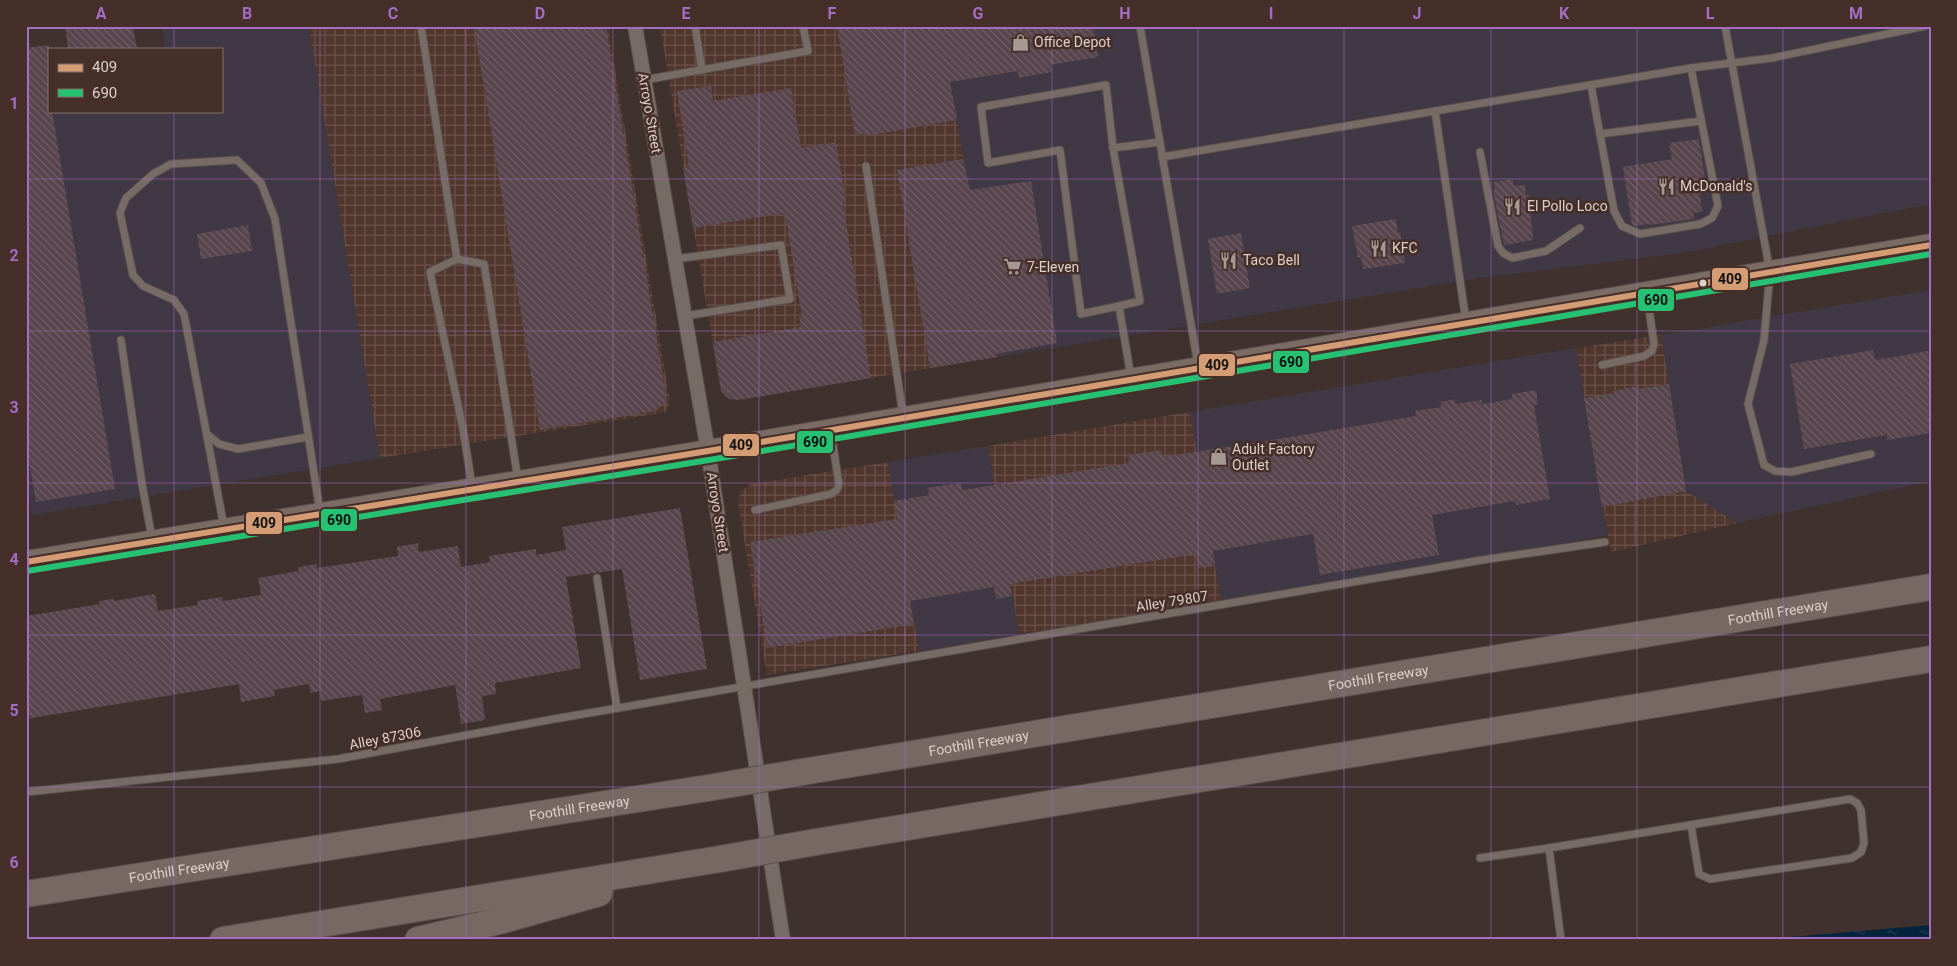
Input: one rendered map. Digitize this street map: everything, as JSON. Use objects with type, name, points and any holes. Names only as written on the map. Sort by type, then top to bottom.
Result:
[{"type":"highway","name":"Foothill Freeway","points":[[29,892],[708,788],[1931,587]]},
{"type":"highway","points":[[223,940],[1931,659]]},
{"type":"highway","points":[[418,940],[503,920],[720,859]]},
{"type":"main road","points":[[26,562],[708,451],[1931,245]]},
{"type":"street","name":"Arroyo Street","points":[[635,26],[708,451],[783,940]]},
{"type":"lane","points":[[421,26],[457,259]]},
{"type":"lane","points":[[695,26],[702,70]]},
{"type":"lane","points":[[644,80],[808,51],[803,26]]},
{"type":"lane","points":[[1140,26],[1198,368]]},
{"type":"lane","points":[[1725,26],[1770,272],[1764,340],[1748,404],[1764,465],[1775,471],[1790,472],[1871,454]]},
{"type":"lane","points":[[1162,157],[1691,68],[1772,58],[1925,26]]},
{"type":"lane","points":[[1592,85],[1614,211],[1622,226],[1640,234],[1700,224],[1712,218],[1718,206],[1691,68]]},
{"type":"lane","points":[[1106,85],[1113,148],[1140,301],[1081,314],[1060,150],[988,163],[981,107],[1106,85]]},
{"type":"lane","points":[[1435,111],[1467,323]]},
{"type":"lane","points":[[1600,134],[1701,121]]},
{"type":"lane","points":[[1113,148],[1160,142]]},
{"type":"lane","points":[[1480,152],[1498,246],[1503,253],[1512,258],[1546,251],[1580,228]]},
{"type":"lane","points":[[224,529],[184,314],[174,300],[144,286],[133,275],[120,213],[126,198],[153,174],[171,164],[237,160],[261,183],[275,219],[320,514]]},
{"type":"lane","points":[[866,166],[904,418]]},
{"type":"lane","points":[[675,260],[781,245],[790,298],[685,316]]},
{"type":"lane","points":[[473,488],[463,429],[430,272],[457,259],[484,264],[518,482]]},
{"type":"lane","points":[[1602,365],[1644,356],[1652,351],[1654,344],[1646,292]]},
{"type":"lane","points":[[1119,306],[1132,380]]},
{"type":"lane","points":[[121,340],[152,541]]},
{"type":"lane","points":[[755,510],[831,494],[836,490],[839,484],[831,430]]},
{"type":"lane","points":[[206,434],[219,444],[238,449],[308,437]]},
{"type":"lane","name":"Alley 79807","points":[[745,687],[1472,562],[1605,542]]},
{"type":"lane","points":[[597,578],[617,708]]},
{"type":"lane","name":"Alley 87306","points":[[26,792],[338,759],[617,708],[745,687]]},
{"type":"lane","points":[[1480,858],[1850,799],[1857,803],[1861,810],[1864,843],[1861,852],[1852,858],[1710,879],[1699,874],[1691,825]]},
{"type":"lane","points":[[1549,848],[1561,940]]},
{"type":"shaded area","points":[[162,26],[309,26],[380,458],[32,515],[26,477],[26,102],[48,112],[222,112],[222,48],[165,48]]},
{"type":"shaded area","points":[[309,26],[608,26],[670,403],[666,412],[380,458]]},
{"type":"shaded area","points":[[660,26],[941,26],[997,357],[738,400],[726,397],[720,387]]},
{"type":"shaded area","points":[[941,26],[1931,26],[1931,204],[1682,253],[1479,278],[997,357]]},
{"type":"shaded area","points":[[1931,290],[1931,481],[1737,523],[1686,491],[1661,335]]},
{"type":"shaded area","points":[[1661,335],[1686,491],[1737,523],[1611,552],[1576,348]]},
{"type":"shaded area","points":[[1576,348],[1608,535],[1221,601],[1190,412]]},
{"type":"shaded area","points":[[1190,412],[1221,601],[1019,634],[988,446]]},
{"type":"shaded area","points":[[988,446],[1019,634],[919,651],[888,462]]},
{"type":"shaded area","points":[[888,462],[919,651],[767,675],[738,503],[741,491],[751,484]]},
{"type":"water","points":[[1931,925],[1931,940],[1756,940]]},
{"type":"building","points":[[65,26],[133,26],[137,48],[68,48]]},
{"type":"building","points":[[474,26],[606,26],[667,402],[655,411],[540,430]]},
{"type":"building","points":[[837,26],[1093,26],[1098,57],[1050,65],[1052,72],[1019,78],[1018,71],[950,82],[957,120],[865,136],[865,133],[855,135]]},
{"type":"building","points":[[49,45],[48,112],[52,112],[115,489],[36,502],[26,444],[26,48]]},
{"type":"building","points":[[711,86],[713,101],[791,88],[801,148],[836,142],[846,203],[843,204],[871,378],[738,400],[729,399],[721,391],[713,342],[801,327],[799,317],[802,317],[785,213],[693,228],[683,168],[689,167],[677,91]]},
{"type":"building","name":"McDonald's","points":[[1699,139],[1707,192],[1700,194],[1702,212],[1693,213],[1694,219],[1650,225],[1632,225],[1623,167],[1672,159],[1669,143]]},
{"type":"building","points":[[963,159],[970,190],[1031,181],[1057,343],[996,354],[997,357],[930,368],[897,170]]},
{"type":"building","name":"El Pollo Loco","points":[[1513,179],[1514,186],[1525,185],[1526,195],[1529,194],[1533,240],[1504,245],[1493,190],[1495,190],[1494,182]]},
{"type":"building","name":"KFC","points":[[1396,219],[1405,263],[1363,269],[1361,257],[1358,258],[1352,226]]},
{"type":"building","points":[[248,225],[252,251],[201,259],[197,234]]},
{"type":"building","name":"Taco Bell","points":[[1241,233],[1250,288],[1217,294],[1208,239]]},
{"type":"building","points":[[1873,350],[1875,360],[1928,351],[1931,368],[1931,433],[1887,440],[1887,435],[1804,449],[1790,364]]},
{"type":"building","points":[[1669,384],[1686,491],[1602,507],[1584,398],[1614,393],[1613,391],[1639,386],[1639,389]]},
{"type":"building","points":[[1536,390],[1538,404],[1534,405],[1550,499],[1516,505],[1515,501],[1432,515],[1439,555],[1320,575],[1313,534],[1213,551],[1215,566],[1198,568],[1196,554],[1010,584],[1012,596],[996,599],[994,587],[910,601],[914,624],[767,648],[750,542],[897,519],[894,501],[929,495],[927,488],[961,483],[962,490],[1038,478],[1129,463],[1128,455],[1161,450],[1163,457],[1297,436],[1416,416],[1415,411],[1441,407],[1440,402],[1455,399],[1455,404],[1482,400],[1482,404],[1512,399],[1512,394]]},
{"type":"building","points":[[680,508],[707,669],[640,680],[622,569],[566,577],[581,668],[495,683],[496,694],[482,696],[485,720],[461,724],[455,685],[380,699],[382,710],[365,713],[362,695],[321,701],[320,691],[310,693],[309,684],[274,690],[275,696],[241,702],[239,684],[26,719],[26,616],[100,604],[99,601],[113,599],[114,601],[155,594],[158,611],[198,605],[197,601],[222,597],[223,601],[261,595],[258,578],[299,571],[298,567],[317,564],[317,568],[398,556],[397,547],[418,543],[419,552],[458,546],[461,567],[490,562],[489,556],[536,549],[536,555],[566,550],[562,527]]},
{"type":"transit line","name":"409","points":[[26,562],[708,451],[1931,245]]},
{"type":"transit line","name":"690","points":[[27,571],[709,460],[1931,254]]},
{"type":"place","name":"Office Depot","points":[[1020,42]]},
{"type":"place","name":"McDonald's","points":[[1666,186]]},
{"type":"place","name":"El Pollo Loco","points":[[1513,206]]},
{"type":"place","name":"KFC","points":[[1378,248]]},
{"type":"place","name":"Taco Bell","points":[[1229,260]]},
{"type":"place","name":"7-Eleven","points":[[1013,267]]},
{"type":"place","name":"Adult Factory Outlet","points":[[1218,457]]}]
